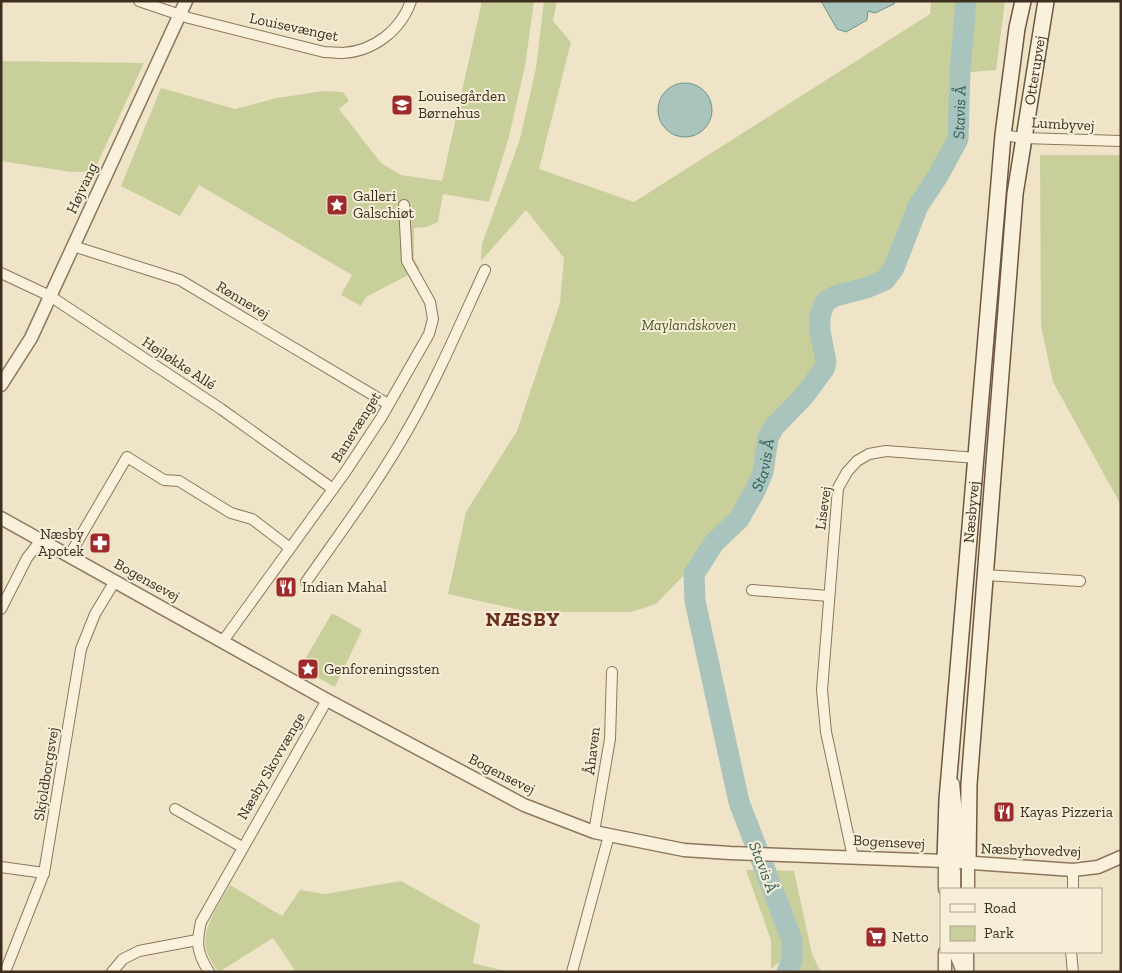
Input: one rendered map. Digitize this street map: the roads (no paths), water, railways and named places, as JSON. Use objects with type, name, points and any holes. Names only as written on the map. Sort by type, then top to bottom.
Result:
[{"type":"main road","name":"Otterupvej","points":[[1003,134],[1017,28],[1023,1]]},
{"type":"main road","name":"Otterupvej","points":[[1023,138],[1046,1]]},
{"type":"main road","name":"Næsbyvej","points":[[945,861],[947,800],[952,760],[1003,134]]},
{"type":"main road","name":"Næsbyvej","points":[[968,863],[968,784],[1015,194],[1023,138]]},
{"type":"street","name":"Louisevænget","points":[[139,1],[180,14],[324,52],[343,53],[357,51],[379,42],[397,26],[408,11],[411,1]]},
{"type":"street","name":"Højvang","points":[[1,384],[31,338],[186,1]]},
{"type":"street","name":"Lumbyvej","points":[[1003,134],[1023,138],[1121,141]]},
{"type":"street","name":"Banevænget","points":[[222,641],[333,489],[381,418],[429,334],[433,320],[430,302],[407,261],[404,205]]},
{"type":"street","name":"Rønnevej","points":[[73,246],[180,280],[388,404]]},
{"type":"street","points":[[306,582],[372,487],[407,432],[432,385],[485,270]]},
{"type":"street","name":"Højløkke Allé","points":[[1,273],[50,296],[221,409],[333,489]]},
{"type":"street","name":"Lisevej","points":[[853,857],[826,732],[822,690],[838,488],[847,472],[857,461],[870,454],[886,451],[977,458]]},
{"type":"street","points":[[69,556],[127,457],[164,480],[179,481],[230,513],[252,520],[290,548]]},
{"type":"street","name":"Bogensevej","points":[[1,518],[326,700],[524,805],[594,832],[684,850],[730,854],[853,857],[968,863]]},
{"type":"street","points":[[1,609],[27,558],[41,540]]},
{"type":"street","points":[[985,575],[1080,581]]},
{"type":"street","name":"Skjoldborgsvej","points":[[5,972],[44,873],[81,649],[95,614],[115,581]]},
{"type":"street","points":[[752,590],[829,596]]},
{"type":"street","name":"Åhaven","points":[[594,832],[610,739],[612,672]]},
{"type":"street","name":"Næsby Skovvænge","points":[[196,940],[201,922],[242,846],[326,700]]},
{"type":"street","points":[[952,760],[956,813],[956,854],[968,863]]},
{"type":"street","points":[[175,809],[242,846]]},
{"type":"street","points":[[572,972],[609,835]]},
{"type":"street","name":"Næsbyhovedvej","points":[[968,863],[1073,870],[1098,867],[1121,857]]},
{"type":"street","points":[[945,861],[954,871],[954,888]]},
{"type":"street","name":"Næsbyvej","points":[[944,888],[945,861]]},
{"type":"street","name":"Næsbyvej","points":[[968,863],[968,888]]},
{"type":"street","points":[[1,867],[44,873]]},
{"type":"street","points":[[1073,870],[1073,888]]},
{"type":"street","points":[[112,972],[124,959],[139,951],[196,940],[201,958],[209,972]]},
{"type":"street","points":[[944,953],[944,972]]},
{"type":"street","points":[[956,953],[965,972]]},
{"type":"street","points":[[965,972],[967,953]]},
{"type":"street","points":[[1072,953],[1073,972]]},
{"type":"water","points":[[821,1],[895,1],[894,4],[875,13],[868,11],[867,20],[846,32],[837,29]]},
{"type":"water","points":[[680,83],[690,83],[700,87],[708,95],[712,110],[708,125],[700,133],[690,137],[680,137],[670,133],[662,125],[658,115],[658,105],[662,95],[670,87]]},
{"type":"waterway","name":"Stavis Å","points":[[787,972],[792,960],[792,940],[739,802],[695,601],[694,574],[714,543],[739,519],[755,491],[763,472],[768,438],[774,427],[804,396],[824,369],[826,362],[820,331],[820,316],[825,302],[835,296],[866,288],[885,280],[894,268],[918,206],[938,176],[958,139],[960,72],[966,1]]},
{"type":"place","name":"Louisegården Børnehus","points":[[402,105]]},
{"type":"place","name":"Galleri Galschiøt","points":[[337,205]]},
{"type":"place","name":"Næsby Apotek","points":[[100,543]]},
{"type":"place","name":"Indian Mahal","points":[[286,587]]},
{"type":"place","name":"Genforeningssten","points":[[308,669]]},
{"type":"place","name":"Kayas Pizzeria","points":[[1004,812]]},
{"type":"place","name":"Netto","points":[[876,937]]},
{"type":"district","name":"NÆSBY","points":[[523,619]]},
{"type":"park label","name":"Maylandskoven","points":[[689,325]]}]
